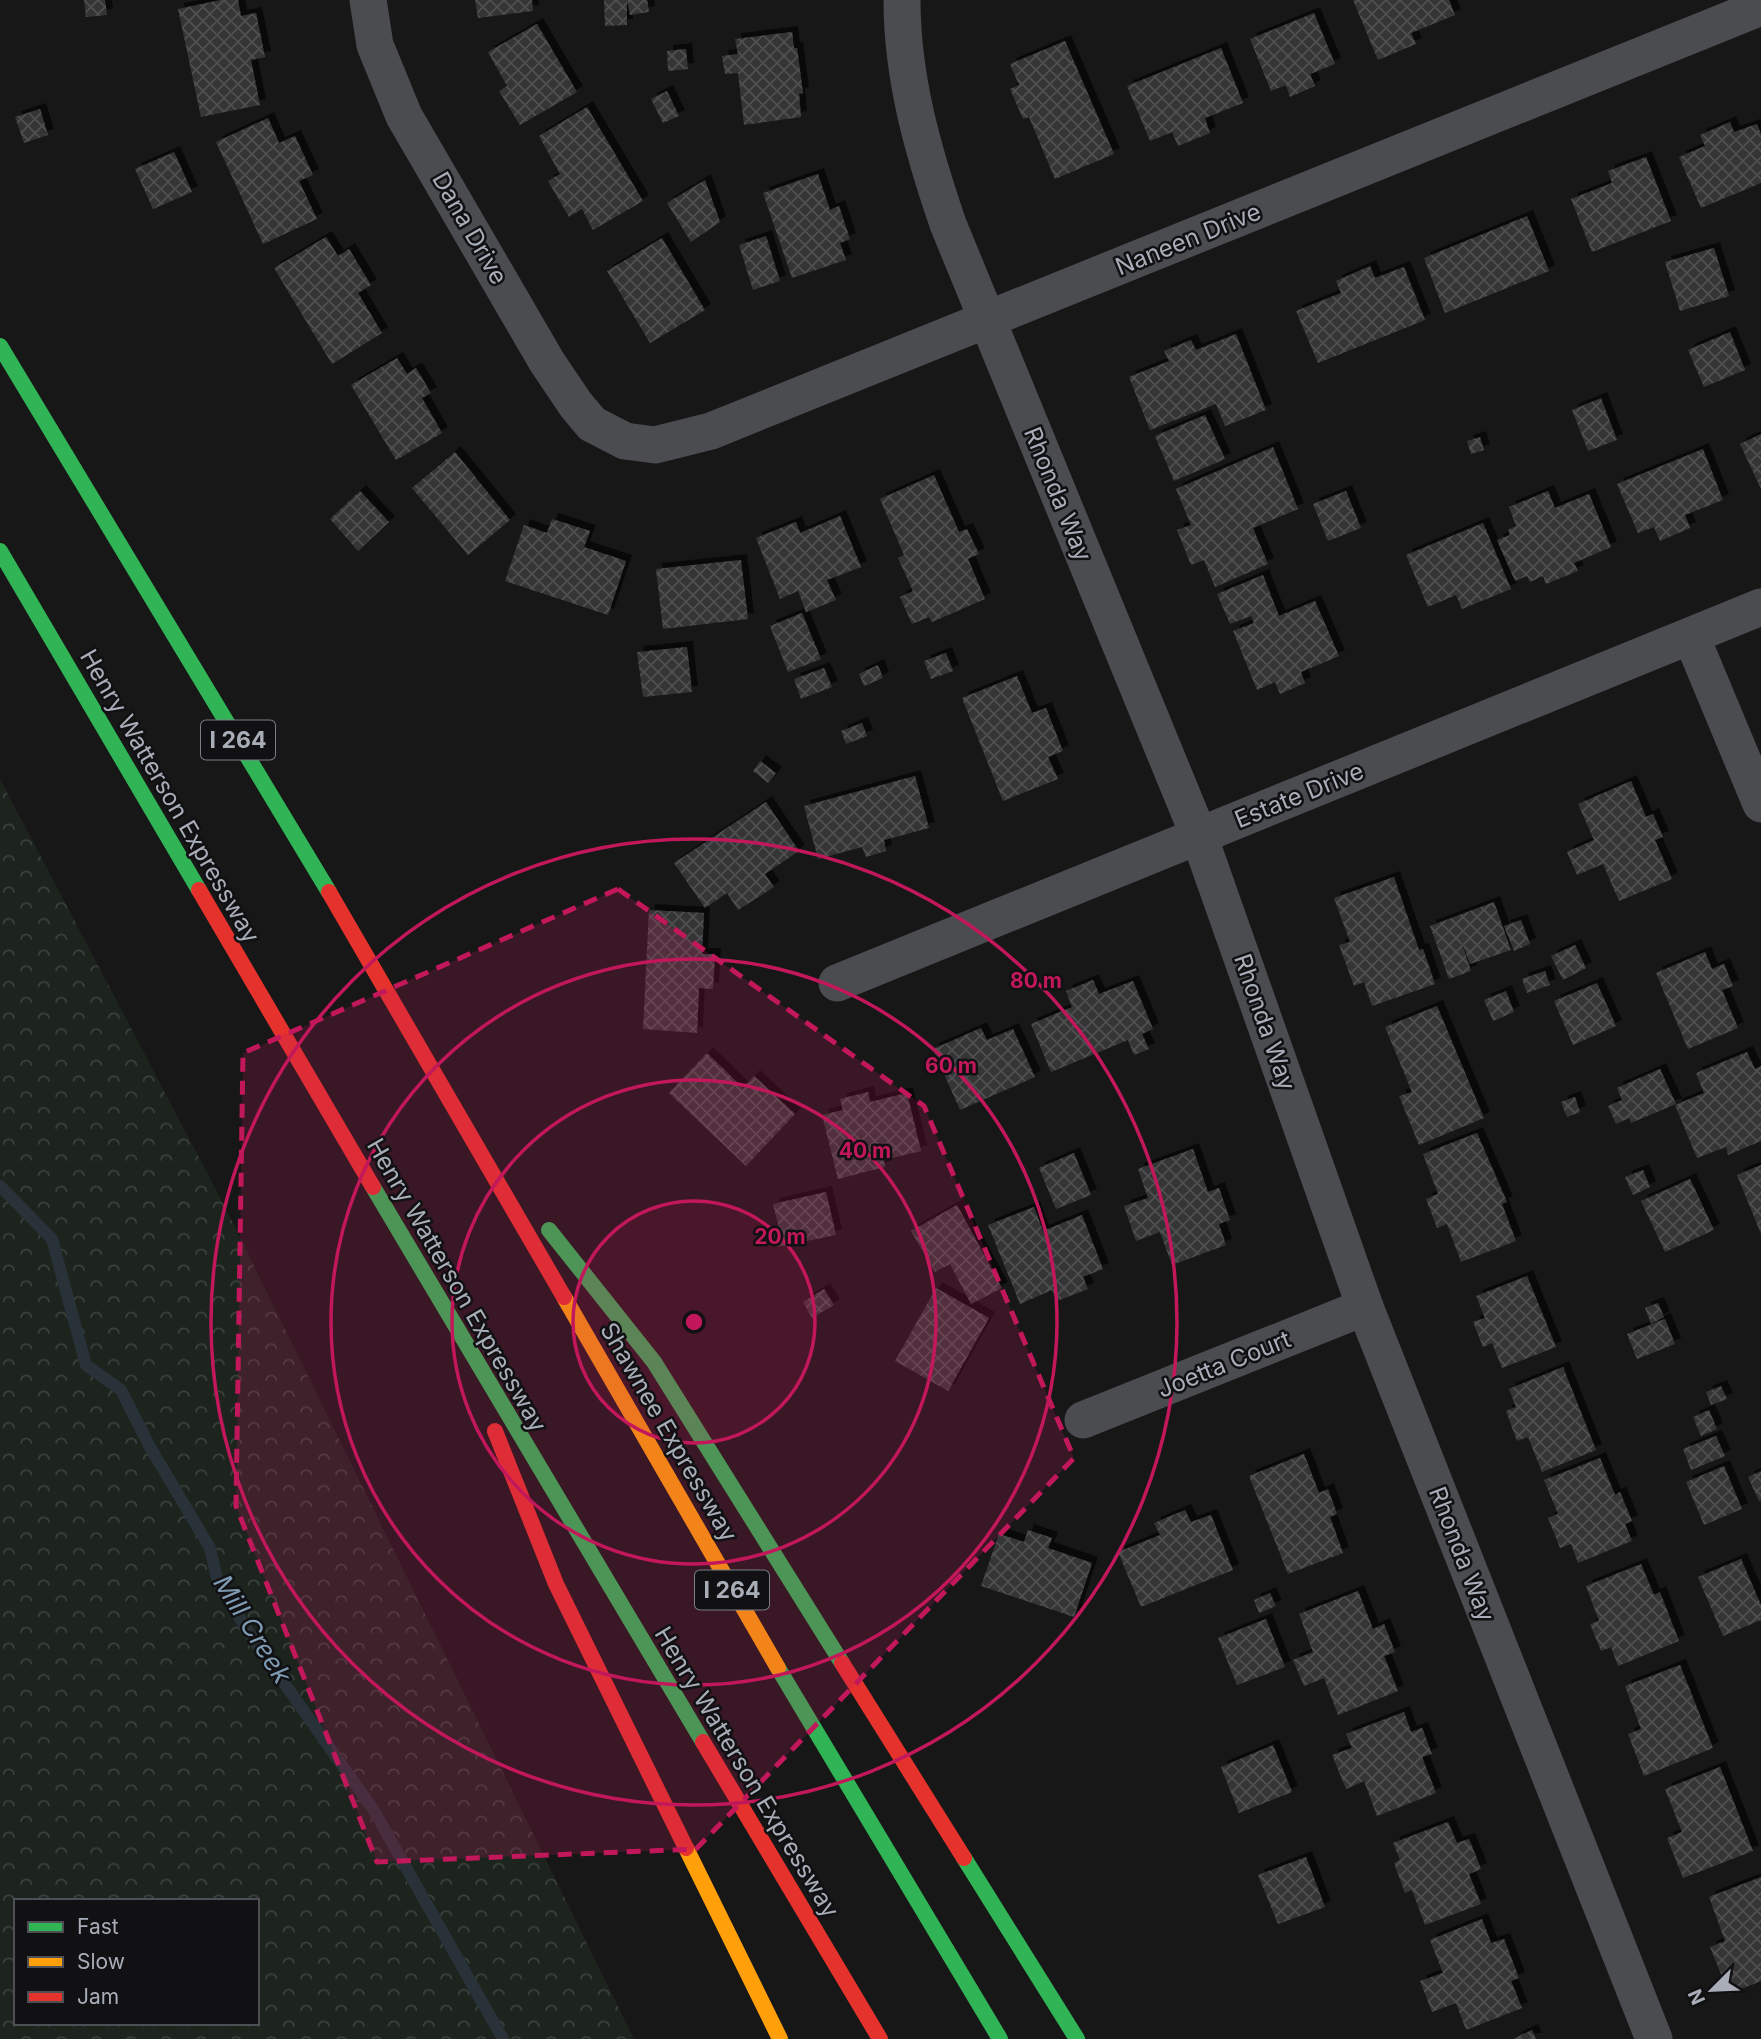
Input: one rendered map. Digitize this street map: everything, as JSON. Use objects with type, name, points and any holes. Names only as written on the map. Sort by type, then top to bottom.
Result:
[{"type":"highway","name":"I 264","points":[[0,346],[473,1135]]},
{"type":"highway","name":"Henry Watterson Expressway","points":[[0,551],[452,1322],[880,2039]]},
{"type":"highway","points":[[473,1135],[654,1362],[1077,2039]]},
{"type":"highway","name":"Shawnee Expressway","points":[[473,1135],[756,1631],[1000,2039]]},
{"type":"highway","points":[[452,1322],[556,1584],[780,2039]]},
{"type":"street","name":"Dana Drive","points":[[368,0],[375,45],[404,116],[547,362],[592,424],[611,435]]},
{"type":"street","name":"Rhonda Way","points":[[902,0],[903,51],[922,148],[986,320],[1199,836],[1365,1307],[1654,2039]]},
{"type":"street","name":"Naneen Drive","points":[[611,435],[625,441],[656,445],[680,441],[1761,7]]},
{"type":"street","name":"Estate Drive","points":[[837,983],[1761,607]]},
{"type":"street","points":[[1691,636],[1761,804]]},
{"type":"street","name":"Joetta Court","points":[[1083,1420],[1365,1307]]},
{"type":"highlighted area","points":[[618,889],[924,1106],[1074,1458],[696,1849],[377,1862],[236,1506],[243,1053]]},
{"type":"green space","points":[[0,779],[225,1207],[634,2039],[0,2039]]},
{"type":"building","points":[[84,0],[105,0],[107,15],[86,17]]},
{"type":"building","points":[[221,0],[238,0],[241,16],[256,13],[265,57],[251,60],[260,105],[201,117],[178,9]]},
{"type":"building","points":[[475,0],[532,0],[533,11],[478,18]]},
{"type":"building","points":[[604,0],[627,0],[627,25],[605,26]]},
{"type":"building","points":[[627,0],[647,0],[649,12],[630,15]]},
{"type":"building","points":[[1353,0],[1449,0],[1455,15],[1411,33],[1416,44],[1378,60]]},
{"type":"building","points":[[1314,13],[1335,64],[1310,74],[1315,86],[1290,97],[1286,85],[1271,91],[1250,39]]},
{"type":"building","points":[[537,24],[577,92],[520,125],[499,91],[507,86],[488,52]]},
{"type":"building","points":[[792,32],[803,93],[799,94],[801,117],[744,125],[738,73],[725,74],[722,56],[738,54],[735,39]]},
{"type":"building","points":[[1065,41],[1114,154],[1055,179],[1029,117],[1023,119],[1010,89],[1019,85],[1010,64]]},
{"type":"building","points":[[1221,48],[1243,103],[1205,118],[1210,133],[1178,146],[1172,132],[1150,141],[1127,86]]},
{"type":"building","points":[[686,49],[688,69],[668,71],[667,51]]},
{"type":"building","points":[[667,91],[679,116],[663,123],[651,99]]},
{"type":"building","points":[[587,107],[643,201],[593,230],[582,209],[569,217],[548,181],[560,174],[539,136]]},
{"type":"building","points":[[40,109],[48,135],[24,143],[15,117]]},
{"type":"building","points":[[268,118],[279,143],[295,136],[313,175],[299,181],[317,219],[263,244],[216,142]]},
{"type":"building","points":[[1730,122],[1734,132],[1757,124],[1761,134],[1761,183],[1701,208],[1679,157],[1705,146],[1700,135]]},
{"type":"building","points":[[174,152],[192,192],[153,209],[135,169]]},
{"type":"building","points":[[1646,157],[1671,221],[1592,252],[1571,199],[1612,183],[1608,171]]},
{"type":"building","points":[[818,174],[830,210],[839,206],[850,239],[840,243],[846,260],[792,278],[763,193]]},
{"type":"building","points":[[705,180],[720,222],[691,242],[667,203]]},
{"type":"building","points":[[1527,216],[1549,271],[1445,313],[1424,258]]},
{"type":"building","points":[[766,236],[780,281],[753,290],[739,245]]},
{"type":"building","points":[[326,237],[338,256],[349,249],[371,285],[358,293],[382,333],[332,364],[274,268]]},
{"type":"building","points":[[662,238],[705,310],[650,343],[607,271]]},
{"type":"building","points":[[1714,248],[1729,296],[1680,311],[1665,262]]},
{"type":"building","points":[[1370,266],[1375,278],[1404,267],[1425,320],[1318,363],[1296,311],[1341,293],[1336,281]]},
{"type":"building","points":[[1730,332],[1745,370],[1704,387],[1688,350]]},
{"type":"building","points":[[1236,334],[1266,410],[1225,426],[1216,404],[1150,430],[1129,377],[1169,361],[1164,351],[1191,340],[1196,350]]},
{"type":"building","points":[[397,358],[407,374],[416,368],[431,393],[422,398],[442,433],[396,460],[351,385]]},
{"type":"building","points":[[1601,398],[1617,440],[1588,451],[1572,410]]},
{"type":"building","points":[[1205,415],[1225,459],[1174,481],[1155,436]]},
{"type":"building","points":[[1761,434],[1761,489],[1740,444]]},
{"type":"building","points":[[1480,437],[1484,450],[1471,454],[1467,441]]},
{"type":"building","points":[[1273,447],[1298,509],[1253,528],[1268,564],[1215,587],[1204,560],[1191,565],[1177,530],[1191,525],[1176,489]]},
{"type":"building","points":[[1703,449],[1723,500],[1685,515],[1690,528],[1660,541],[1654,527],[1638,533],[1617,484]]},
{"type":"building","points":[[455,452],[510,520],[468,555],[412,488]]},
{"type":"building","points":[[934,475],[959,532],[967,529],[979,554],[968,559],[985,599],[932,622],[929,617],[912,624],[900,597],[913,591],[898,558],[904,555],[880,499]]},
{"type":"building","points":[[360,491],[389,522],[358,551],[330,519]]},
{"type":"building","points":[[1346,491],[1361,528],[1328,541],[1313,504]]},
{"type":"building","points":[[1548,491],[1555,508],[1589,494],[1611,547],[1574,563],[1578,571],[1546,584],[1543,576],[1530,582],[1527,576],[1515,581],[1497,540],[1510,535],[1508,530],[1516,526],[1509,507]]},
{"type":"building","points":[[840,516],[861,567],[827,580],[836,600],[806,612],[798,591],[780,599],[756,538],[796,522],[800,533]]},
{"type":"building","points":[[552,519],[590,531],[584,547],[626,561],[608,615],[505,581],[524,525],[547,533]]},
{"type":"building","points":[[1483,523],[1511,589],[1462,609],[1456,595],[1428,607],[1406,555]]},
{"type":"building","points":[[741,560],[748,619],[663,629],[656,569]]},
{"type":"building","points":[[1263,575],[1279,616],[1315,601],[1339,656],[1301,672],[1305,683],[1280,694],[1275,682],[1257,690],[1233,631],[1254,623],[1251,616],[1230,624],[1217,594]]},
{"type":"building","points":[[802,613],[821,659],[788,672],[770,626]]},
{"type":"building","points":[[687,647],[692,692],[643,697],[637,652]]},
{"type":"building","points":[[946,653],[953,671],[931,679],[924,661]]},
{"type":"building","points":[[878,665],[883,678],[864,686],[859,674]]},
{"type":"building","points":[[824,668],[832,687],[801,699],[794,679]]},
{"type":"building","points":[[1017,676],[1032,713],[1046,708],[1063,751],[1048,757],[1058,779],[1003,801],[962,698]]},
{"type":"building","points":[[862,723],[867,736],[846,744],[841,731]]},
{"type":"building","points":[[760,761],[776,773],[768,783],[753,771]]},
{"type":"building","points":[[915,776],[929,828],[884,840],[886,851],[866,857],[862,847],[818,859],[804,806]]},
{"type":"building","points":[[1631,781],[1646,817],[1653,814],[1663,837],[1655,840],[1672,879],[1619,901],[1603,864],[1577,875],[1567,852],[1594,840],[1578,804]]},
{"type":"building","points":[[766,802],[799,851],[765,874],[774,887],[738,910],[727,893],[705,908],[674,863]]},
{"type":"building","points":[[1394,877],[1419,950],[1423,949],[1435,984],[1372,1006],[1364,982],[1354,986],[1339,945],[1350,942],[1334,898]]},
{"type":"building","points":[[1494,902],[1511,950],[1470,964],[1459,935],[1471,971],[1449,979],[1430,926]]},
{"type":"building","points":[[649,910],[704,913],[702,954],[715,954],[713,989],[699,988],[697,1033],[643,1029]]},
{"type":"building","points":[[1521,920],[1530,944],[1514,951],[1504,926]]},
{"type":"building","points":[[1575,945],[1586,968],[1563,980],[1551,956]]},
{"type":"building","points":[[1705,952],[1712,969],[1724,964],[1733,986],[1722,990],[1738,1028],[1688,1049],[1656,973]]},
{"type":"building","points":[[1545,971],[1550,985],[1527,993],[1522,979]]},
{"type":"building","points":[[1093,980],[1099,994],[1133,981],[1153,1029],[1142,1034],[1149,1049],[1134,1055],[1128,1040],[1051,1072],[1031,1024],[1072,1007],[1066,991]]},
{"type":"building","points":[[1597,983],[1616,1026],[1573,1045],[1554,1001]]},
{"type":"building","points":[[1506,991],[1514,1012],[1493,1021],[1484,1000]]},
{"type":"building","points":[[1437,1006],[1484,1118],[1419,1145],[1399,1096],[1412,1092],[1385,1027]]},
{"type":"building","points":[[981,1028],[987,1040],[1013,1029],[1035,1077],[960,1110],[933,1049]]},
{"type":"building","points":[[1747,1052],[1755,1069],[1761,1066],[1761,1141],[1728,1155],[1726,1147],[1697,1158],[1675,1105],[1704,1093],[1696,1073]]},
{"type":"building","points":[[707,1053],[743,1088],[754,1076],[795,1114],[746,1166],[669,1093]]},
{"type":"building","points":[[1660,1069],[1676,1104],[1631,1123],[1629,1118],[1616,1124],[1608,1106],[1622,1100],[1617,1088]]},
{"type":"building","points":[[868,1092],[870,1102],[907,1093],[921,1151],[884,1160],[885,1167],[838,1179],[822,1115],[843,1110],[840,1099]]},
{"type":"building","points":[[1575,1097],[1580,1112],[1567,1117],[1561,1102]]},
{"type":"building","points":[[1477,1133],[1507,1202],[1502,1204],[1516,1241],[1461,1262],[1447,1224],[1437,1228],[1426,1199],[1438,1194],[1423,1154]]},
{"type":"building","points":[[1193,1149],[1208,1192],[1219,1188],[1230,1220],[1219,1224],[1226,1245],[1172,1265],[1160,1232],[1136,1241],[1124,1206],[1148,1198],[1138,1169]]},
{"type":"building","points":[[1074,1153],[1091,1195],[1056,1209],[1039,1168]]},
{"type":"building","points":[[1761,1165],[1761,1234],[1737,1175]]},
{"type":"building","points":[[1643,1170],[1650,1187],[1633,1195],[1625,1177]]},
{"type":"building","points":[[1690,1179],[1714,1230],[1665,1252],[1641,1201]]},
{"type":"building","points":[[826,1192],[836,1235],[777,1247],[773,1230],[779,1228],[773,1204]]},
{"type":"building","points":[[957,1205],[1002,1288],[971,1304],[950,1264],[935,1272],[911,1231]]},
{"type":"building","points":[[1034,1207],[1043,1231],[1082,1215],[1103,1269],[1083,1277],[1088,1289],[1057,1301],[1052,1290],[1020,1304],[988,1225]]},
{"type":"building","points":[[1527,1276],[1556,1347],[1502,1368],[1492,1343],[1483,1347],[1473,1322],[1485,1318],[1476,1296]]},
{"type":"building","points":[[936,1288],[989,1318],[948,1391],[895,1361]]},
{"type":"building","points":[[824,1289],[834,1305],[812,1318],[803,1302]]},
{"type":"building","points":[[1658,1303],[1664,1317],[1651,1324],[1645,1308]]},
{"type":"building","points":[[1665,1319],[1675,1344],[1637,1359],[1627,1334]]},
{"type":"building","points":[[1563,1367],[1596,1450],[1542,1472],[1528,1437],[1517,1441],[1506,1411],[1516,1407],[1509,1389]]},
{"type":"building","points":[[1721,1386],[1727,1399],[1711,1405],[1706,1392]]},
{"type":"building","points":[[1709,1410],[1717,1429],[1701,1436],[1693,1417]]},
{"type":"building","points":[[1716,1436],[1725,1456],[1691,1470],[1683,1449]]},
{"type":"building","points":[[1304,1454],[1319,1493],[1328,1489],[1337,1514],[1330,1517],[1343,1553],[1288,1574],[1249,1476]]},
{"type":"building","points":[[1600,1458],[1615,1495],[1620,1492],[1632,1521],[1625,1524],[1632,1541],[1578,1563],[1571,1544],[1560,1548],[1548,1518],[1558,1514],[1544,1480]]},
{"type":"building","points":[[1724,1466],[1742,1509],[1704,1525],[1686,1482]]},
{"type":"building","points":[[1761,1471],[1761,1500],[1759,1501],[1748,1477]]},
{"type":"building","points":[[1185,1510],[1191,1522],[1211,1515],[1233,1570],[1141,1607],[1118,1552],[1160,1535],[1154,1523]]},
{"type":"building","points":[[1028,1530],[1052,1538],[1048,1548],[1092,1563],[1074,1617],[981,1586],[999,1534],[1024,1542]]},
{"type":"building","points":[[1741,1559],[1761,1605],[1761,1620],[1723,1636],[1698,1577]]},
{"type":"building","points":[[1641,1564],[1654,1595],[1660,1592],[1679,1641],[1618,1666],[1611,1647],[1601,1651],[1590,1624],[1599,1621],[1586,1586]]},
{"type":"building","points":[[1358,1591],[1373,1629],[1384,1624],[1395,1652],[1384,1656],[1398,1691],[1338,1715],[1324,1678],[1304,1686],[1293,1660],[1313,1652],[1299,1614]]},
{"type":"building","points":[[1270,1593],[1276,1606],[1259,1613],[1254,1600]]},
{"type":"building","points":[[1266,1619],[1285,1667],[1237,1685],[1218,1638]]},
{"type":"building","points":[[1680,1665],[1713,1748],[1644,1776],[1628,1734],[1641,1729],[1625,1686]]},
{"type":"building","points":[[1404,1712],[1411,1732],[1422,1728],[1432,1754],[1422,1757],[1436,1793],[1377,1816],[1364,1781],[1346,1789],[1332,1755],[1352,1748],[1346,1734]]},
{"type":"building","points":[[1273,1745],[1292,1792],[1239,1813],[1221,1767]]},
{"type":"building","points":[[1720,1767],[1753,1851],[1683,1878],[1667,1838],[1682,1832],[1665,1789]]},
{"type":"building","points":[[1448,1822],[1457,1843],[1469,1839],[1481,1869],[1469,1874],[1481,1904],[1425,1925],[1412,1890],[1405,1893],[1394,1863],[1400,1860],[1393,1843]]},
{"type":"building","points":[[1306,1857],[1325,1907],[1278,1924],[1258,1875]]},
{"type":"building","points":[[1761,1877],[1761,1981],[1729,1994],[1710,1947],[1725,1941],[1709,1897]]},
{"type":"building","points":[[1482,1919],[1491,1943],[1504,1939],[1519,1978],[1511,1981],[1522,2008],[1466,2030],[1456,2003],[1432,2012],[1420,1981],[1443,1973],[1430,1940]]},
{"type":"building","points":[[1532,2030],[1536,2039],[1513,2039]]},
{"type":"waterway","name":"Mill Creek","points":[[0,1186],[52,1239],[86,1365],[121,1390],[150,1447],[210,1548],[218,1583],[253,1639],[373,1809],[503,2039]]},
{"type":"traffic: fast","points":[[0,346],[329,892]]},
{"type":"traffic: fast","points":[[0,551],[199,890]]},
{"type":"traffic: fast","points":[[373,1187],[703,1742]]},
{"type":"traffic: fast","points":[[549,1230],[654,1362],[842,1663]]},
{"type":"traffic: fast","points":[[778,1668],[1000,2039]]},
{"type":"traffic: fast","points":[[964,1858],[1077,2039]]},
{"type":"traffic: slow","points":[[564,1297],[778,1668]]},
{"type":"traffic: slow","points":[[686,1848],[780,2039]]},
{"type":"traffic: jam","points":[[199,890],[373,1187]]},
{"type":"traffic: jam","points":[[329,892],[564,1297]]},
{"type":"traffic: jam","points":[[495,1431],[556,1584],[686,1848]]},
{"type":"traffic: jam","points":[[842,1663],[964,1858]]},
{"type":"traffic: jam","points":[[703,1742],[880,2039]]}]
